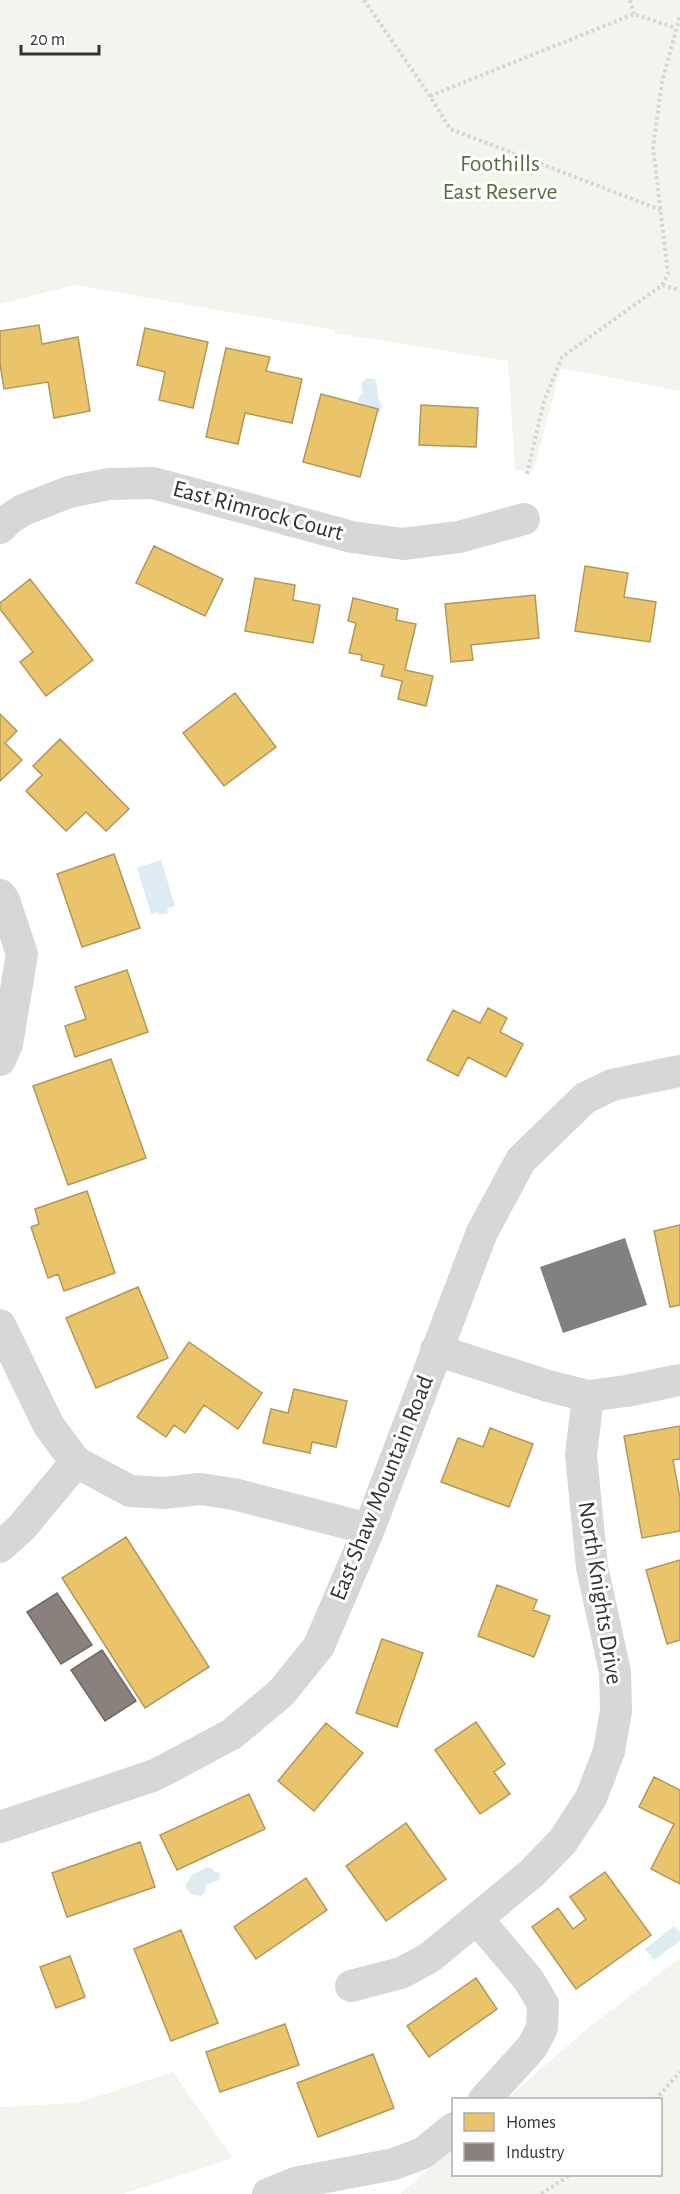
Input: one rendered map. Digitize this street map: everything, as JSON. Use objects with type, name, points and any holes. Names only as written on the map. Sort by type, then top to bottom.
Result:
[{"type":"street","name":"East Rimrock Court","points":[[0,528],[23,510],[69,492],[109,484],[153,483],[352,537],[403,544],[459,537],[524,519]]},
{"type":"street","points":[[0,895],[4,900],[22,954],[7,1044],[0,1060]]},
{"type":"street","name":"East Shaw Mountain Road","points":[[0,1827],[155,1775],[232,1734],[282,1693],[319,1646],[369,1529],[482,1232],[521,1160],[585,1098],[612,1085],[680,1071]]},
{"type":"street","points":[[0,1325],[49,1426],[75,1462],[130,1491],[164,1493],[200,1489],[234,1494],[369,1529]]},
{"type":"street","points":[[436,1350],[548,1386],[588,1395],[626,1391],[680,1380]]},
{"type":"street","name":"North Knights Drive","points":[[351,1986],[401,1973],[429,1958],[532,1873],[563,1841],[591,1798],[609,1751],[616,1711],[615,1672],[592,1568],[581,1455],[588,1395]]},
{"type":"street","points":[[0,1547],[22,1527],[75,1462]]},
{"type":"street","points":[[477,1919],[528,1979],[543,2004],[542,2028],[532,2047],[486,2098]]},
{"type":"street","points":[[268,2194],[295,2183],[394,2164],[423,2153],[452,2129]]},
{"type":"path","points":[[364,0],[450,129],[661,210]]},
{"type":"path","points":[[630,0],[634,14]]},
{"type":"path","points":[[430,96],[634,14],[676,28]]},
{"type":"path","points":[[527,474],[544,401],[562,357],[662,285],[668,274],[653,147],[662,82],[680,16]]},
{"type":"path","points":[[662,285],[679,290]]},
{"type":"path","points":[[657,2098],[680,2072]]},
{"type":"path","points":[[541,2194],[569,2176]]},
{"type":"green space","name":"Foothills East Reserve","points":[[0,0],[680,0],[680,391],[561,368],[533,472],[515,470],[508,361],[334,333],[334,330],[74,285],[0,304]]},
{"type":"green space","points":[[680,1958],[680,2194],[400,2194],[452,2148],[452,2176],[662,2176],[662,2098],[508,2098],[589,2027]]},
{"type":"green space","points":[[173,2072],[233,2158],[123,2194],[0,2194],[0,2107],[77,2103]]},
{"type":"shaded area","points":[[366,378],[375,379],[382,407],[380,412],[373,415],[359,404],[358,398],[363,393],[361,384]]},
{"type":"shaded area","points":[[161,860],[175,906],[167,908],[168,913],[159,915],[158,912],[151,914],[137,868]]},
{"type":"shaded area","points":[[207,1867],[220,1873],[219,1880],[206,1885],[205,1893],[200,1896],[191,1894],[185,1886],[192,1875]]},
{"type":"shaded area","points":[[674,1926],[680,1933],[680,1941],[654,1960],[645,1949]]},
{"type":"building: Homes","points":[[39,325],[42,344],[78,337],[90,411],[54,418],[48,382],[4,389],[0,364],[0,331]]},
{"type":"building: Homes","points":[[145,328],[208,342],[193,408],[159,400],[165,372],[137,365]]},
{"type":"building: Homes","points":[[226,348],[270,357],[266,371],[302,379],[292,423],[245,413],[238,444],[206,437]]},
{"type":"building: Homes","points":[[321,394],[378,409],[360,477],[303,462]]},
{"type":"building: Homes","points":[[421,405],[478,408],[476,447],[419,445]]},
{"type":"building: Homes","points":[[154,546],[223,579],[205,616],[136,583]]},
{"type":"building: Homes","points":[[585,566],[628,573],[624,597],[656,602],[650,642],[575,631]]},
{"type":"building: Homes","points":[[255,578],[295,585],[293,600],[320,605],[313,643],[245,631]]},
{"type":"building: Homes","points":[[30,579],[93,660],[46,696],[20,662],[33,652],[0,609],[0,603]]},
{"type":"building: Homes","points":[[535,595],[539,638],[471,645],[473,660],[451,662],[445,604]]},
{"type":"building: Homes","points":[[353,598],[398,609],[396,620],[416,624],[405,670],[433,676],[426,706],[398,699],[402,681],[381,676],[384,665],[361,660],[362,655],[349,653],[356,623],[348,621]]},
{"type":"building: Homes","points":[[235,693],[276,747],[224,786],[183,733]]},
{"type":"building: Homes","points":[[0,714],[17,731],[5,743],[22,760],[0,781]]},
{"type":"building: Homes","points":[[60,739],[129,809],[106,831],[86,812],[66,831],[26,791],[42,775],[33,766]]},
{"type":"building: Homes","points":[[114,854],[140,928],[82,947],[57,874]]},
{"type":"building: Homes","points":[[127,970],[148,1032],[75,1057],[65,1026],[86,1019],[75,987]]},
{"type":"building: Homes","points":[[488,1008],[507,1018],[500,1032],[523,1044],[506,1077],[468,1057],[458,1076],[427,1060],[453,1010],[480,1023]]},
{"type":"building: Homes","points":[[111,1059],[146,1158],[68,1185],[33,1086]]},
{"type":"building: Homes","points":[[87,1191],[115,1273],[64,1291],[58,1274],[48,1278],[31,1227],[39,1224],[35,1209]]},
{"type":"building: Homes","points":[[680,1225],[680,1305],[670,1307],[654,1231]]},
{"type":"building: Homes","points":[[138,1287],[168,1358],[96,1388],[66,1318]]},
{"type":"building: Homes","points":[[189,1342],[262,1393],[238,1429],[204,1405],[185,1433],[174,1425],[166,1437],[137,1417]]},
{"type":"building: Homes","points":[[294,1389],[347,1401],[336,1447],[312,1442],[310,1453],[263,1443],[271,1409],[288,1413]]},
{"type":"building: Homes","points":[[680,1426],[680,1459],[673,1460],[680,1498],[680,1531],[642,1538],[624,1436]]},
{"type":"building: Homes","points":[[490,1428],[533,1444],[509,1507],[441,1482],[458,1438],[483,1447]]},
{"type":"building: Homes","points":[[126,1537],[209,1667],[145,1708],[62,1578]]},
{"type":"building: Homes","points":[[680,1560],[680,1640],[667,1644],[646,1570]]},
{"type":"building: Homes","points":[[497,1585],[537,1600],[533,1610],[550,1616],[534,1657],[478,1636]]},
{"type":"building: Homes","points":[[382,1639],[423,1653],[397,1727],[356,1713]]},
{"type":"building: Homes","points":[[476,1722],[505,1764],[494,1772],[510,1794],[480,1814],[435,1750]]},
{"type":"building: Homes","points":[[326,1723],[363,1753],[314,1811],[278,1781]]},
{"type":"building: Homes","points":[[654,1777],[680,1790],[680,1884],[651,1869],[674,1824],[639,1807]]},
{"type":"building: Homes","points":[[249,1794],[265,1829],[177,1870],[160,1835]]},
{"type":"building: Homes","points":[[406,1823],[446,1879],[386,1921],[346,1866]]},
{"type":"building: Homes","points":[[140,1842],[155,1887],[67,1917],[52,1873]]},
{"type":"building: Homes","points":[[605,1872],[651,1935],[576,1989],[532,1927],[558,1908],[573,1929],[586,1919],[570,1897]]},
{"type":"building: Homes","points":[[306,1878],[327,1910],[256,1959],[234,1927]]},
{"type":"building: Homes","points":[[181,1930],[218,2023],[171,2041],[134,1949]]},
{"type":"building: Homes","points":[[70,1956],[85,1997],[56,2008],[40,1967]]},
{"type":"building: Homes","points":[[476,1978],[497,2009],[429,2057],[407,2026]]},
{"type":"building: Homes","points":[[285,2024],[299,2065],[220,2092],[206,2052]]},
{"type":"building: Homes","points":[[373,2054],[394,2108],[318,2137],[297,2083]]},
{"type":"building: Industry","points":[[57,1593],[92,1645],[61,1664],[27,1612]]},
{"type":"building: Industry","points":[[102,1650],[136,1701],[105,1721],[71,1670]]},
{"type":"building: Other","points":[[625,1238],[647,1305],[563,1333],[540,1267]]}]
